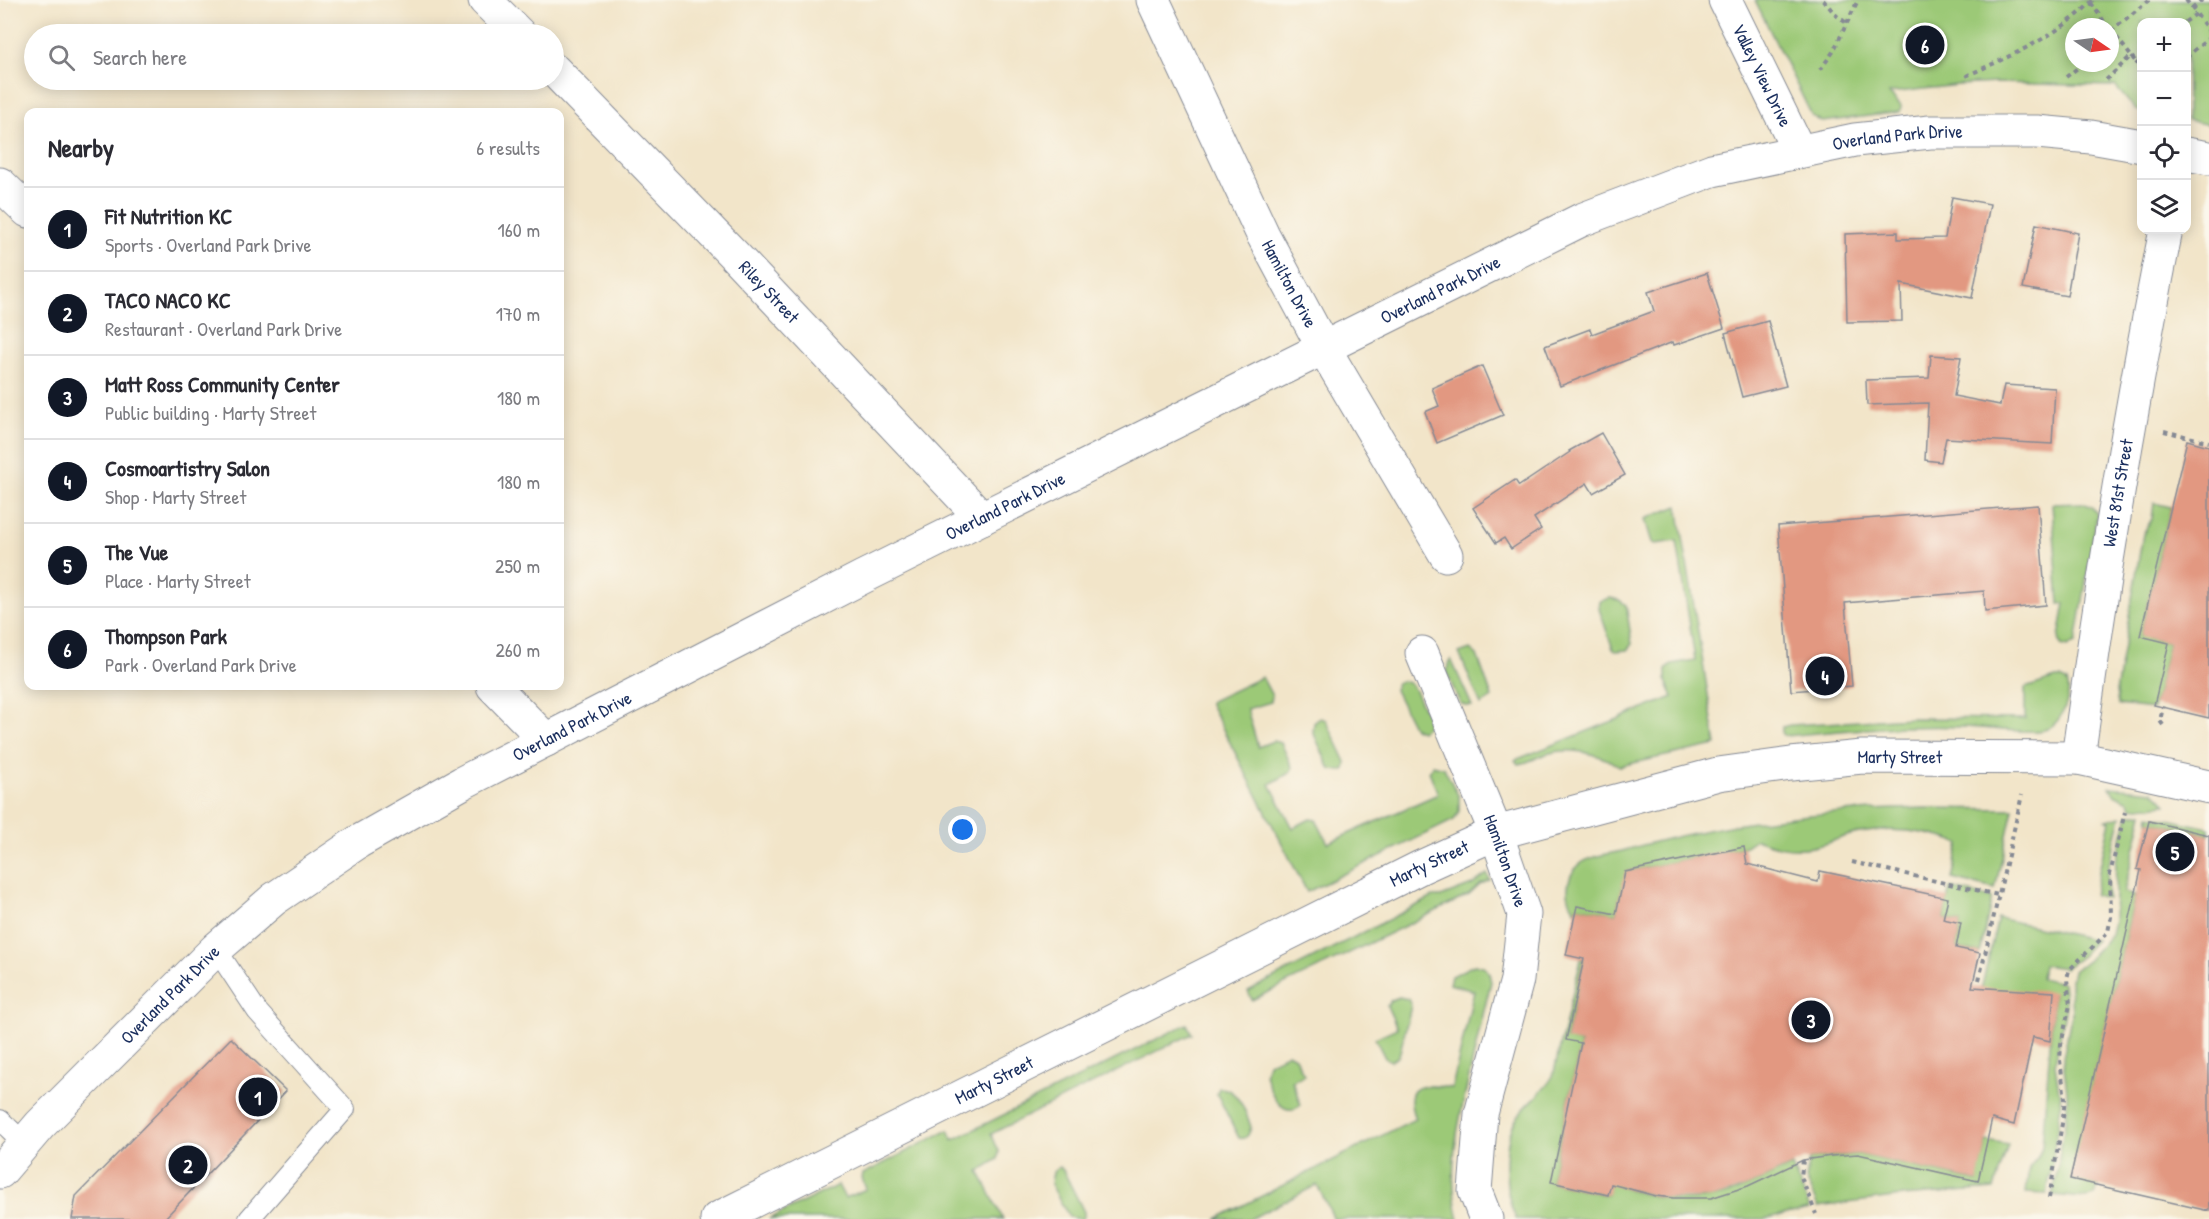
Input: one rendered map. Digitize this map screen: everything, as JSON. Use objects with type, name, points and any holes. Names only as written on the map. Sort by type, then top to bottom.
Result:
[{"type":"street","points":[[485,0],[509,24]]},
{"type":"street","name":"Hamilton Drive","points":[[1153,0],[1263,235],[1323,347],[1446,555]]},
{"type":"street","name":"Valley View Drive","points":[[1725,0],[1799,151]]},
{"type":"street","name":"Riley Street","points":[[564,80],[735,256],[981,518]]},
{"type":"street","name":"Overland Park Drive","points":[[0,1172],[40,1125],[216,949],[274,899],[358,842],[462,783],[981,518],[1581,220],[1712,170],[1855,140],[1930,132],[2037,132],[2091,137],[2137,145]]},
{"type":"street","points":[[0,184],[24,207]]},
{"type":"street","name":"West 81st Street","points":[[2078,758],[2098,607],[2142,348],[2165,234]]},
{"type":"street","name":"Hamilton Drive","points":[[1422,653],[1496,834],[1524,914],[1517,980],[1481,1114],[1475,1191],[1486,1219]]},
{"type":"street","points":[[497,690],[546,740]]},
{"type":"street","name":"Marty Street","points":[[717,1219],[1421,867],[1496,834],[1718,774],[1862,757],[2078,758],[2209,787]]},
{"type":"lane","points":[[216,949],[257,1011],[345,1109],[249,1219]]},
{"type":"lane","points":[[0,1120],[24,1143]]},
{"type":"path","points":[[1823,0],[1848,24]]},
{"type":"path","points":[[1820,70],[1833,52],[1858,0]]},
{"type":"path","points":[[2119,22],[2149,0]]},
{"type":"path","points":[[2186,0],[2209,31]]},
{"type":"path","points":[[2192,9],[2202,0]]},
{"type":"path","points":[[1966,76],[2062,27],[2092,2],[2103,18]]},
{"type":"path","points":[[2190,18],[2196,14]]},
{"type":"path","points":[[2191,54],[2209,38]]},
{"type":"path","points":[[2119,41],[2136,62]]},
{"type":"path","points":[[2106,80],[2131,56]]},
{"type":"path","points":[[2066,77],[2072,72]]},
{"type":"path","points":[[2164,431],[2209,442]]},
{"type":"path","points":[[2163,707],[2160,721],[2163,725]]},
{"type":"path","points":[[1978,980],[2022,795]]},
{"type":"path","points":[[2049,1198],[2064,1118],[2065,1099],[2060,1060],[2061,1044],[2070,1005],[2067,980],[2069,970],[2108,932],[2111,918],[2110,874],[2125,812]]},
{"type":"path","points":[[1852,862],[1998,895]]},
{"type":"path","points":[[1803,1160],[1801,1178],[1815,1214]]},
{"type":"green space","points":[[1755,0],[2209,0],[2209,125],[2191,121],[2191,18],[2137,18],[2137,110],[2115,86],[1997,83],[1889,93],[1901,106],[1900,112],[1822,122],[1812,116]]},
{"type":"green space","points":[[2083,503],[2092,507],[2097,514],[2076,643],[2067,647],[2061,645],[2059,638],[2065,603],[2059,604],[2052,504]]},
{"type":"green space","points":[[2154,503],[2171,507],[2140,636],[2169,643],[2153,709],[2118,705],[2116,692],[2143,534],[2152,519]]},
{"type":"green space","points":[[1678,506],[1716,745],[1620,766],[1593,754],[1575,751],[1546,754],[1518,764],[1515,760],[1673,697],[1666,681],[1666,670],[1672,664],[1695,660],[1677,541],[1652,543],[1645,519]]},
{"type":"green space","points":[[1610,598],[1626,605],[1632,644],[1627,650],[1613,649],[1599,609],[1600,601]]},
{"type":"green space","points":[[1470,649],[1477,655],[1492,697],[1481,705],[1459,653]]},
{"type":"green space","points":[[1451,659],[1472,706],[1460,703],[1447,674]]},
{"type":"green space","points":[[1262,677],[1272,696],[1271,702],[1247,709],[1258,747],[1273,741],[1281,743],[1292,767],[1291,772],[1270,784],[1293,828],[1310,819],[1316,820],[1328,843],[1438,794],[1429,771],[1433,765],[1444,768],[1459,797],[1459,811],[1454,820],[1307,892],[1209,702]]},
{"type":"green space","points":[[2056,678],[2067,682],[2067,702],[2057,721],[2047,729],[2040,731],[1919,727],[1785,736],[1782,734],[1782,727],[1790,725],[1912,718],[2025,719],[2025,688]]},
{"type":"green space","points":[[1401,681],[1413,687],[1428,718],[1426,727],[1421,731],[1414,728],[1395,690],[1397,683]]},
{"type":"green space","points":[[1320,718],[1326,720],[1346,762],[1345,769],[1342,771],[1332,770],[1329,767],[1313,732],[1314,723]]},
{"type":"green space","points":[[2110,787],[2153,791],[2166,804],[2131,808],[2129,801],[2114,794]]},
{"type":"green space","points":[[1925,808],[2013,809],[1995,889],[1952,879],[1960,843],[1923,833],[1885,830],[1855,834],[1807,848],[1781,847],[1756,839],[1744,847],[1626,872],[1616,914],[1577,906],[1575,910],[1569,899],[1569,881],[1574,870],[1588,859],[1599,856],[1697,832],[1772,819],[1848,811]]},
{"type":"green space","points":[[2143,813],[2124,892],[2135,895],[2071,1179],[2098,1185],[2095,1196],[2087,1198],[2053,1195],[2067,1111],[2063,1058],[2072,1011],[2070,986],[2073,971],[2093,955],[2111,934],[2114,921],[2116,861],[2128,815]]},
{"type":"green space","points":[[2150,815],[2209,828],[2209,835],[2149,821]]},
{"type":"green space","points":[[2121,816],[2107,872],[2107,898],[2094,895],[2110,821],[2107,820]]},
{"type":"green space","points":[[1487,874],[1490,880],[1481,884],[1469,895],[1252,1000],[1248,991],[1433,897],[1441,897],[1472,885]]},
{"type":"green space","points":[[1950,888],[1992,898],[1980,953],[1956,948],[1961,923],[1943,919]]},
{"type":"green space","points":[[1998,918],[2096,940],[2078,959],[2065,968],[2043,965],[2041,978],[2063,983],[2066,1006],[2055,1064],[2061,1105],[2047,1194],[2026,1193],[2029,1168],[2038,1157],[2042,1147],[2054,993],[1981,990]]},
{"type":"green space","points":[[1581,959],[1584,959],[1566,1039],[1581,1043],[1551,1182],[1607,1195],[1611,1182],[1640,1193],[1671,1199],[1703,1199],[1741,1189],[1792,1166],[1810,1209],[1763,1219],[1516,1219],[1507,1182],[1508,1141],[1517,1118],[1553,1076]]},
{"type":"green space","points":[[1474,965],[1484,966],[1491,982],[1455,1148],[1455,1201],[1459,1219],[1334,1219],[1317,1185],[1250,1219],[1216,1219],[1415,1119],[1411,1098],[1413,1092],[1418,1088],[1432,1086],[1452,1088],[1474,991],[1449,984],[1451,976]]},
{"type":"green space","points":[[1399,997],[1408,999],[1411,1006],[1400,1052],[1398,1057],[1391,1061],[1385,1058],[1375,1038],[1397,1028],[1387,1006],[1391,1000]]},
{"type":"green space","points":[[1187,1024],[1192,1034],[991,1134],[999,1151],[998,1159],[979,1171],[1003,1219],[769,1219],[838,1185],[845,1198],[866,1189],[863,1174],[948,1130],[953,1140]]},
{"type":"green space","points":[[1288,1053],[1295,1057],[1304,1075],[1292,1081],[1301,1105],[1294,1109],[1288,1109],[1277,1101],[1269,1087],[1265,1073],[1268,1063]]},
{"type":"green space","points":[[1219,1088],[1231,1092],[1240,1102],[1251,1127],[1246,1137],[1239,1138],[1217,1094]]},
{"type":"green space","points":[[1987,1141],[2008,1145],[1994,1189],[1901,1196],[1818,1207],[1806,1179],[1810,1159],[1858,1154],[1977,1181]]},
{"type":"green space","points":[[1059,1167],[1063,1170],[1084,1212],[1084,1217],[1080,1219],[1069,1217],[1051,1184],[1053,1172]]},
{"type":"building","points":[[1952,197],[1990,204],[1972,298],[1901,284],[1902,321],[1847,322],[1845,234],[1898,232],[1898,239],[1945,238]]},
{"type":"building","points":[[2036,224],[2078,233],[2067,296],[2023,288]]},
{"type":"building","points":[[1707,273],[1724,328],[1674,345],[1673,342],[1560,386],[1545,346],[1590,329],[1592,334],[1654,311],[1648,292]]},
{"type":"building","points":[[1768,321],[1786,386],[1742,397],[1725,333]]},
{"type":"building","points":[[1931,355],[1961,357],[1954,396],[2000,405],[2004,385],[2055,388],[2052,444],[1946,438],[1941,462],[1925,460],[1928,403],[1867,405],[1866,380],[1929,378]]},
{"type":"building","points":[[1482,366],[1503,415],[1437,443],[1425,412],[1439,406],[1432,388]]},
{"type":"building","points":[[1601,433],[1625,475],[1593,493],[1587,483],[1534,518],[1541,529],[1511,549],[1504,538],[1496,543],[1473,508],[1515,480],[1519,486],[1569,451]]},
{"type":"building","points":[[2187,440],[2209,446],[2209,718],[2154,705],[2169,643],[2140,636]]},
{"type":"building","points":[[2038,505],[2046,605],[1985,611],[1984,591],[1845,603],[1852,686],[1791,691],[1778,526]]},
{"type":"building","points":[[2149,821],[2209,835],[2209,1211],[2070,1179],[2141,870],[2137,869]]},
{"type":"building","points":[[1744,847],[1747,864],[1818,882],[1820,871],[1948,898],[1943,919],[1961,923],[1956,948],[1980,953],[1972,987],[2054,992],[2050,1041],[2033,1037],[2014,1125],[1992,1119],[1978,1181],[1858,1154],[1803,1160],[1748,1186],[1711,1198],[1656,1196],[1611,1184],[1608,1195],[1551,1182],[1581,1043],[1566,1040],[1584,959],[1566,955],[1577,906],[1616,914],[1625,872]]},
{"type":"building","points":[[231,1038],[286,1091],[164,1219],[72,1219],[76,1196]]},
{"type":"place","name":"Thompson Park","points":[[1925,45]]},
{"type":"place","name":"Cosmoartistry Salon","points":[[1825,676]]},
{"type":"place","name":"The Vue","points":[[2175,852]]},
{"type":"place","name":"Matt Ross Community Center","points":[[1811,1020]]},
{"type":"place","name":"Fit Nutrition KC","points":[[258,1097]]},
{"type":"place","name":"TACO NACO KC","points":[[188,1165]]}]
